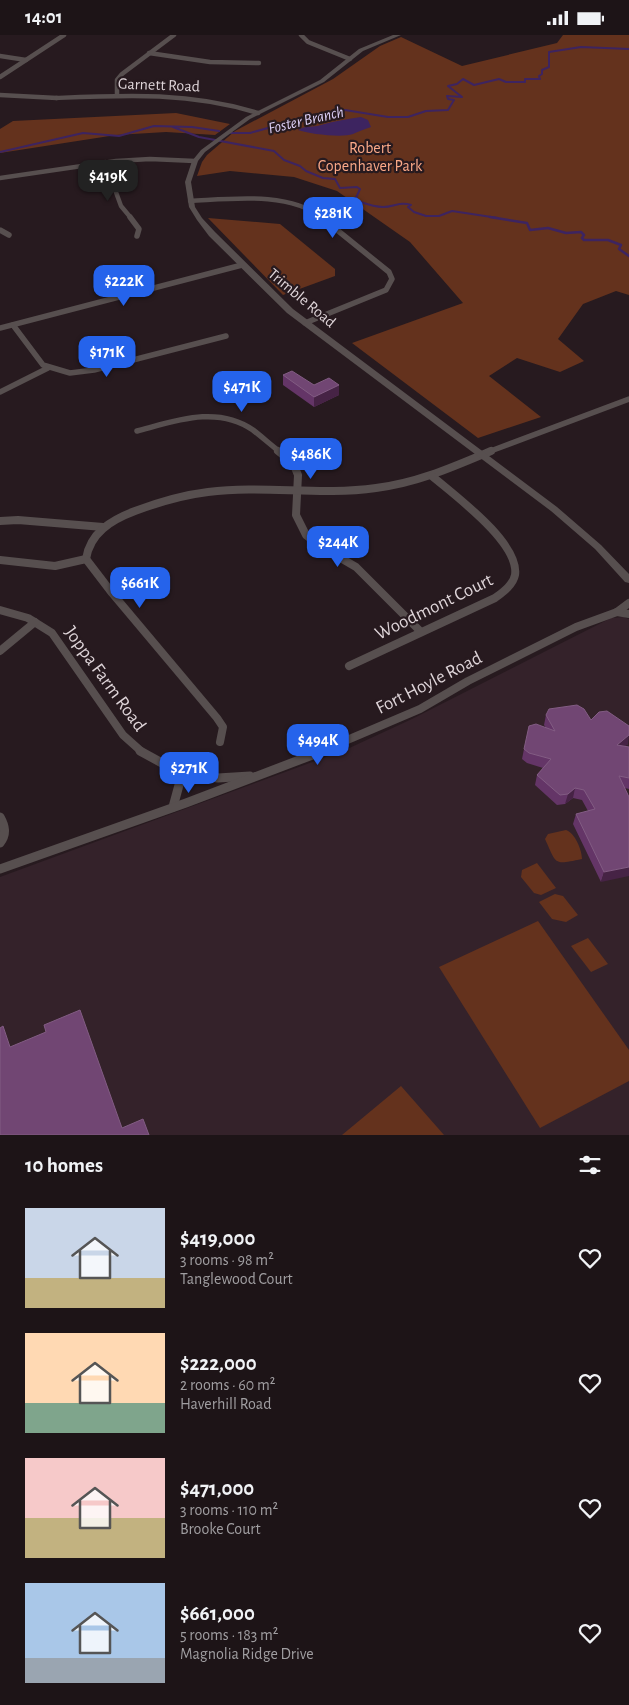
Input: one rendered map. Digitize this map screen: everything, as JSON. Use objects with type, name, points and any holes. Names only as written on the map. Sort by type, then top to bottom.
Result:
[{"type":"street","points":[[0,77],[64,35]]},
{"type":"street","points":[[117,95],[116,84],[119,77],[174,35]]},
{"type":"street","points":[[301,35],[308,43],[350,59]]},
{"type":"street","name":"Trimble Road","points":[[398,35],[368,46],[322,81],[234,127],[203,151],[195,161],[188,182],[190,201],[195,214],[205,227],[273,296],[305,323],[483,454],[576,528],[629,580]]},
{"type":"street","points":[[149,53],[210,63],[259,63]]},
{"type":"street","points":[[0,56],[26,60]]},
{"type":"street","name":"Garnett Road","points":[[0,95],[56,98],[159,94],[198,97],[227,103],[258,113]]},
{"type":"street","points":[[0,177],[38,174],[105,162],[150,159],[195,161]]},
{"type":"street","points":[[105,162],[121,206],[139,229],[137,236]]},
{"type":"street","points":[[190,201],[258,197],[302,206],[320,216],[389,272],[392,279],[386,290],[305,323]]},
{"type":"street","points":[[0,230],[9,235]]},
{"type":"street","points":[[0,328],[242,265]]},
{"type":"street","points":[[13,325],[34,357],[48,368],[70,373],[85,372],[226,336]]},
{"type":"street","points":[[0,393],[48,368]]},
{"type":"street","points":[[220,741],[223,727],[217,717],[112,593],[86,559],[89,543],[103,527],[116,518],[143,507],[187,494],[237,489],[297,491],[364,490],[401,484],[432,476],[483,454],[629,399]]},
{"type":"street","points":[[137,431],[196,417],[216,417],[242,424],[293,463],[298,475],[296,515],[306,535],[320,546],[356,567],[421,633]]},
{"type":"street","name":"Woodmont Court","points":[[349,666],[502,593],[513,579],[515,569],[513,556],[503,541],[432,476]]},
{"type":"street","points":[[0,521],[18,520],[103,527]]},
{"type":"street","points":[[0,559],[55,566],[86,559]]},
{"type":"street","name":"Fort Hoyle Road","points":[[0,869],[339,745],[420,709],[468,681],[568,631],[617,611],[629,603]]},
{"type":"street","name":"Joppa Farm Road","points":[[0,609],[35,622],[52,633],[123,735],[142,752],[182,774],[218,778],[260,775]]},
{"type":"street","points":[[617,611],[629,614]]},
{"type":"street","points":[[0,651],[35,622]]},
{"type":"street","points":[[173,807],[182,774]]},
{"type":"street","points":[[0,817],[4,825],[5,835],[0,843]]},
{"type":"shaded area","points":[[361,117],[368,120],[371,127],[353,134],[341,136],[326,135],[298,130],[336,121]]},
{"type":"shaded area","points":[[624,617],[629,619],[629,1135],[0,1135],[0,877],[345,750],[412,719],[611,618]]},
{"type":"green space","name":"Robert Copenhaver Park","points":[[563,35],[629,35],[629,295],[616,291],[583,304],[558,339],[584,361],[560,372],[517,358],[489,376],[541,417],[478,438],[352,343],[463,303],[410,242],[337,191],[294,177],[230,171],[197,176],[202,162],[207,155],[235,131],[333,79],[380,46],[401,37],[462,66],[557,43]]},
{"type":"green space","points":[[176,113],[230,124],[215,135],[166,132],[116,135],[0,153],[0,129],[13,121]]},
{"type":"green space","points":[[208,218],[280,224],[335,269],[335,276],[283,295]]},
{"type":"green space","points":[[566,830],[577,842],[582,859],[561,862],[554,858],[545,839],[548,834]]},
{"type":"green space","points":[[537,863],[556,888],[541,895],[534,893],[521,877],[522,870]]},
{"type":"green space","points":[[555,894],[563,896],[578,915],[566,922],[552,919],[539,902]]},
{"type":"green space","points":[[538,921],[629,1050],[629,1081],[540,1128],[439,967]]},
{"type":"green space","points":[[588,938],[608,964],[591,972],[571,946]]},
{"type":"green space","points":[[401,1086],[444,1135],[342,1135]]},
{"type":"building","points":[[292,371],[314,385],[329,378],[339,385],[314,397],[283,375]]},
{"type":"building","points":[[577,705],[584,709],[591,720],[599,712],[607,711],[629,726],[629,735],[617,745],[629,747],[629,778],[619,776],[629,797],[629,867],[604,872],[576,814],[595,809],[584,790],[575,788],[568,794],[560,795],[537,775],[551,759],[529,753],[524,749],[529,726],[536,724],[555,731],[546,715],[549,709]]},
{"type":"building","points":[[80,1010],[122,1128],[143,1119],[149,1135],[0,1135],[0,1028],[3,1026],[10,1047],[46,1032],[44,1025]]},
{"type":"waterway","name":"Foster Branch","points":[[231,133],[250,133],[300,119],[331,117],[345,110],[388,117],[408,117],[426,111],[448,110],[454,100],[448,99],[447,96],[462,97],[448,86],[457,84],[463,79],[474,85],[499,79],[506,82],[525,82],[525,79],[540,79],[539,76],[542,74],[542,70],[549,67],[549,52],[581,47],[629,49]]},
{"type":"waterway","name":"Foster Branch","points":[[0,152],[83,133],[119,136],[154,126],[192,127],[219,131]]},
{"type":"waterway","points":[[173,127],[199,137],[274,151],[284,160],[300,166],[306,171],[323,178],[335,179],[340,188],[357,187],[360,189],[355,200],[369,205],[383,207],[407,204],[411,205],[408,207],[414,212],[426,216],[439,216],[452,211],[498,218]]},
{"type":"waterway","points":[[490,217],[527,223],[530,230],[548,228],[566,233],[581,232],[584,235],[582,238],[584,240],[608,240],[621,245],[619,249],[629,256]]}]
